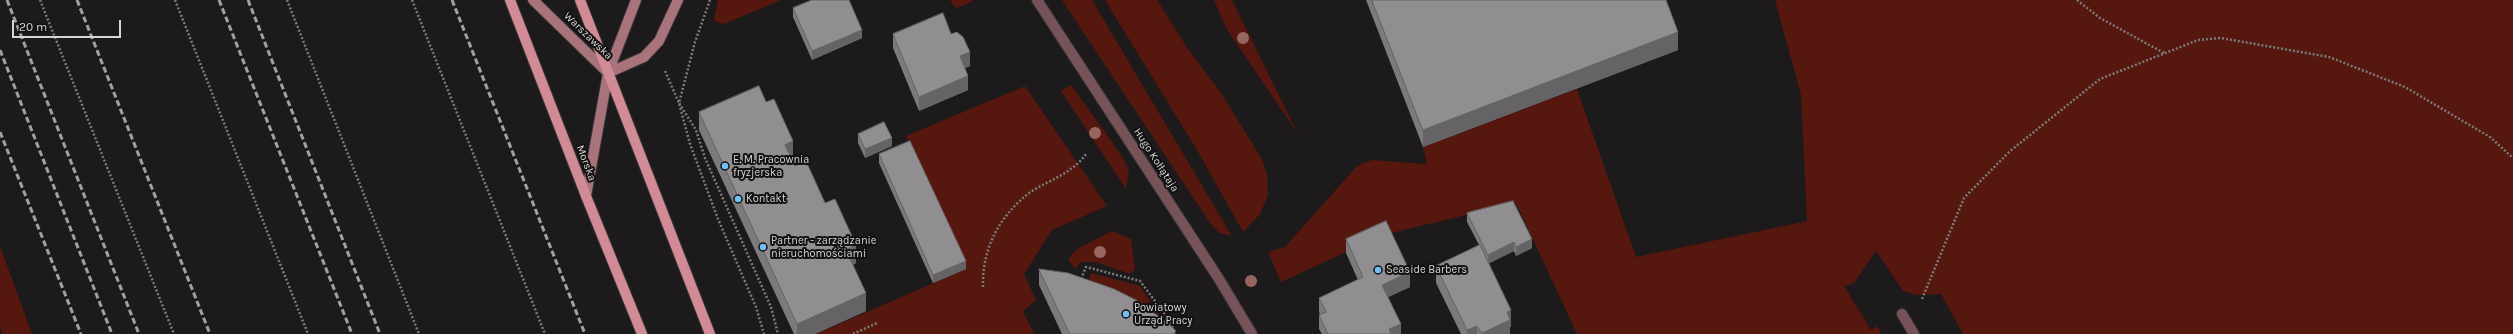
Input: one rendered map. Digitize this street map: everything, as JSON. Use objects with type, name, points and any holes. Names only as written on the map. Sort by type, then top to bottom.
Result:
[{"type":"main road","name":"Morska","points":[[510,0],[586,196],[642,334]]},
{"type":"main road","points":[[580,0],[710,334]]},
{"type":"street","name":"Warszawska","points":[[533,0],[608,73]]},
{"type":"street","name":"Warszawska","points":[[586,196],[608,73],[636,0]]},
{"type":"street","name":"Warszawska","points":[[608,73],[644,58],[659,41],[678,0]]},
{"type":"street","name":"Hugo Kołłątaja","points":[[1037,0],[1219,279],[1252,334]]},
{"type":"street","points":[[1902,314],[1914,334]]},
{"type":"path","points":[[40,0],[174,334]]},
{"type":"path","points":[[175,0],[308,334]]},
{"type":"path","points":[[287,0],[419,334]]},
{"type":"path","points":[[412,0],[545,334]]},
{"type":"path","points":[[710,0],[693,50],[679,103],[692,151],[718,219],[756,307],[764,334]]},
{"type":"path","points":[[2077,0],[2100,18],[2165,53]]},
{"type":"path","points":[[1902,314],[1919,305],[1964,198],[2009,152],[2100,79],[2198,40],[2221,38],[2329,57],[2405,87],[2490,136],[2513,158]]},
{"type":"path","points":[[679,103],[696,130],[705,158],[771,307],[778,334]]},
{"type":"path","points":[[983,287],[983,270],[988,248],[997,227],[1023,198],[1073,168],[1087,153]]},
{"type":"path","points":[[1077,286],[1086,267],[1140,281],[1170,321],[1175,334]]},
{"type":"path","points":[[853,334],[877,323]]},
{"type":"shaded area","points":[[718,0],[781,0],[724,24],[716,22],[714,19]]},
{"type":"shaded area","points":[[950,0],[971,0],[972,2],[956,8]]},
{"type":"shaded area","points":[[1062,0],[1092,0],[1232,236],[1219,233],[1208,220]]},
{"type":"shaded area","points":[[1105,0],[1157,0],[1188,49],[1220,91],[1262,159],[1267,174],[1268,195],[1260,214],[1243,232],[1197,150]]},
{"type":"shaded area","points":[[1214,0],[1232,0],[1298,134],[1226,28]]},
{"type":"shaded area","points":[[1775,0],[2513,0],[2513,334],[1963,334],[1941,294],[1916,295],[1903,291],[1876,251],[1854,283],[1844,286],[1871,330],[1877,326],[1881,332],[1879,334],[1577,334],[1516,203],[1383,235],[1281,282],[1268,252],[1285,247],[1357,166],[1372,160],[1427,164],[1423,147],[1577,89],[1636,257],[1807,221],[1801,95]]},
{"type":"shaded area","points":[[1071,85],[1122,156],[1129,170],[1126,189],[1061,91]]},
{"type":"shaded area","points":[[1025,86],[1107,206],[1052,230],[1024,274],[1036,300],[1023,311],[1034,334],[816,334],[966,269],[906,136]]},
{"type":"shaded area","points":[[1112,231],[1131,239],[1135,269],[1130,274],[1096,262],[1081,262],[1075,269],[1068,259],[1077,249]]},
{"type":"shaded area","points":[[0,246],[32,334],[2,334],[0,324]]},
{"type":"shaded area","points":[[1091,273],[1140,286],[1163,321],[1085,295]]},
{"type":"building","points":[[812,0],[849,0],[862,30],[812,51],[793,8]]},
{"type":"building","points":[[1372,0],[1666,0],[1678,32],[1423,130]]},
{"type":"building","points":[[943,13],[951,34],[957,32],[963,37],[970,52],[960,56],[968,76],[919,97],[893,34]]},
{"type":"building","points":[[759,86],[766,102],[774,99],[793,141],[785,145],[795,166],[806,161],[825,203],[835,199],[856,245],[846,250],[866,293],[797,324],[699,112]]},
{"type":"building","points":[[884,122],[892,138],[865,149],[858,134]]},
{"type":"building","points":[[910,141],[966,261],[933,275],[879,154]]},
{"type":"building","points":[[1513,201],[1532,239],[1516,247],[1514,242],[1488,255],[1467,213]]},
{"type":"building","points":[[1386,221],[1410,272],[1382,285],[1401,324],[1389,329],[1391,334],[1328,334],[1319,315],[1326,312],[1319,298],[1363,277],[1346,239]]},
{"type":"building","points":[[1480,245],[1511,310],[1507,312],[1510,320],[1482,333],[1477,326],[1467,330],[1436,266]]},
{"type":"building","points":[[1039,269],[1068,273],[1114,289],[1136,300],[1169,324],[1176,331],[1173,334],[1070,334]]},
{"type":"railway","points":[[7,0],[139,334]]},
{"type":"railway","points":[[77,0],[210,334]]},
{"type":"railway","points":[[219,0],[352,334]]},
{"type":"railway","points":[[248,0],[380,334]]},
{"type":"railway","points":[[452,0],[585,334]]},
{"type":"railway","points":[[0,50],[112,334]]},
{"type":"railway","points":[[0,132],[81,334]]},
{"type":"place","name":"E. M. Pracownia fryzjerska","points":[[725,166]]},
{"type":"place","name":"Kontakt","points":[[738,199]]},
{"type":"place","name":"Partner - zarządzanie nieruchomościami","points":[[763,247]]},
{"type":"place","name":"Seaside Barbers","points":[[1378,270]]},
{"type":"place","name":"Powiatowy Urząd Pracy","points":[[1126,314]]}]
